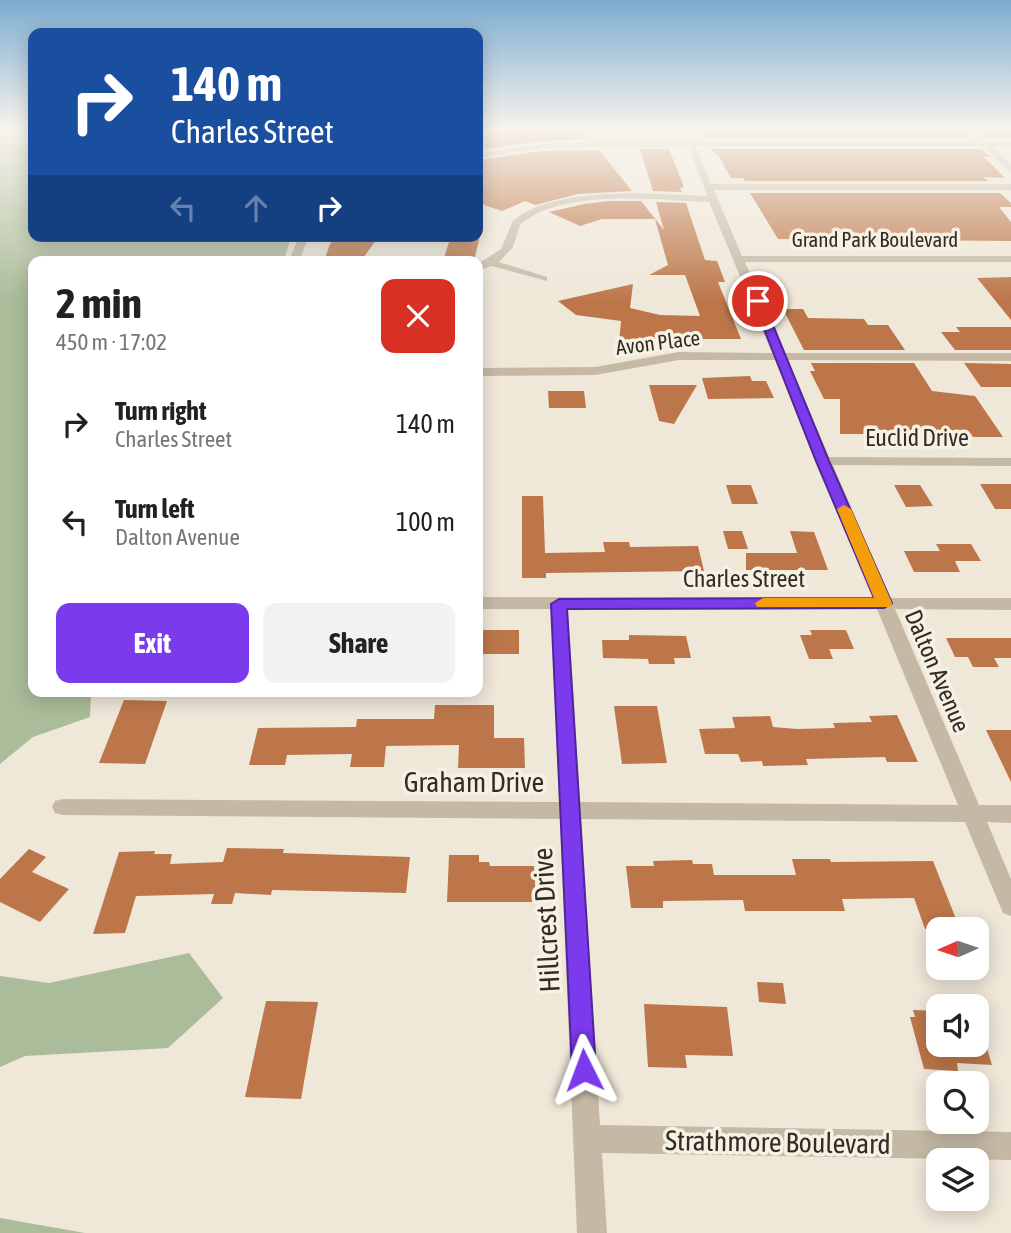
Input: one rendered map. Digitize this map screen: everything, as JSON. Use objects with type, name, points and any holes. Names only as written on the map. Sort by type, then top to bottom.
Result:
[{"type":"street","name":"Dalton Avenue","points":[[708,186],[782,356],[822,461],[1011,906]]},
{"type":"street","points":[[483,266],[492,262],[508,247],[510,231],[517,223],[527,216],[558,205],[711,193],[1011,187]]},
{"type":"street","name":"Grand Park Boulevard","points":[[739,259],[1011,259]]},
{"type":"street","points":[[492,262],[544,279]]},
{"type":"street","name":"Avon Place","points":[[483,372],[595,371],[679,356],[1011,358]]},
{"type":"street","name":"Euclid Drive","points":[[822,461],[1011,462]]},
{"type":"street","name":"Charles Street","points":[[483,603],[1011,604]]},
{"type":"street","name":"Hillcrest Drive","points":[[559,604],[592,1233]]},
{"type":"street","name":"Graham Drive","points":[[63,807],[1011,814]]},
{"type":"street","name":"Strathmore Boulevard","points":[[587,1139],[1011,1146]]},
{"type":"green space","points":[[0,186],[28,186],[28,242],[289,242],[285,256],[28,256],[28,697],[91,697],[90,717],[33,737],[0,764]]},
{"type":"green space","points":[[189,953],[223,998],[168,1048],[25,1056],[0,1067],[0,976],[49,983]]},
{"type":"green space","points":[[0,1218],[85,1233],[0,1233]]},
{"type":"building","points":[[483,186],[628,186],[632,191],[578,194],[535,205],[525,201],[502,211],[483,205]]},
{"type":"building","points":[[651,186],[684,187],[680,188],[682,192],[653,191]]},
{"type":"building","points":[[750,193],[1000,193],[1011,203],[1011,207],[999,207],[1011,222],[1011,241],[778,239]]},
{"type":"building","points":[[610,201],[641,201],[664,230],[656,202],[686,203],[705,260],[717,261],[725,282],[718,282],[741,339],[651,339],[652,343],[619,343],[621,321],[576,315],[558,301],[633,284],[630,308],[660,315],[700,316],[685,275],[649,275],[668,265],[655,219],[602,219],[580,226],[549,212]]},
{"type":"building","points":[[375,242],[365,256],[326,256],[330,244]]},
{"type":"building","points":[[449,242],[479,242],[475,256],[445,256]]},
{"type":"building","points":[[1011,277],[1011,320],[977,278]]},
{"type":"building","points":[[783,309],[803,309],[808,318],[864,319],[868,325],[888,325],[905,350],[804,350]]},
{"type":"building","points":[[956,327],[1011,327],[1011,350],[955,350],[941,332],[960,332]]},
{"type":"building","points":[[811,363],[914,363],[932,391],[975,396],[1003,437],[973,437],[971,434],[840,434],[840,399],[824,399],[810,371],[815,371]]},
{"type":"building","points":[[964,363],[1011,364],[1011,387],[981,387]]},
{"type":"building","points":[[750,376],[752,381],[766,381],[774,398],[708,399],[702,378]]},
{"type":"building","points":[[649,385],[697,385],[674,424],[659,421]]},
{"type":"building","points":[[548,391],[584,391],[586,408],[549,408]]},
{"type":"building","points":[[980,484],[1011,484],[1011,509],[995,509]]},
{"type":"building","points":[[726,485],[751,485],[758,504],[732,504]]},
{"type":"building","points":[[894,485],[920,485],[933,506],[906,507]]},
{"type":"building","points":[[522,496],[543,496],[545,553],[605,552],[603,542],[629,542],[630,547],[698,546],[704,571],[546,573],[546,578],[522,578]]},
{"type":"building","points":[[723,531],[742,531],[748,549],[728,549]]},
{"type":"building","points":[[790,531],[814,532],[828,570],[746,570],[746,553],[797,553]]},
{"type":"building","points":[[936,544],[971,544],[981,561],[955,561],[960,572],[914,572],[904,551],[940,551]]},
{"type":"building","points":[[483,630],[519,630],[519,654],[483,654]]},
{"type":"building","points":[[810,630],[846,630],[854,649],[829,649],[833,659],[809,659],[800,635],[812,635]]},
{"type":"building","points":[[629,635],[686,636],[691,658],[674,658],[675,664],[649,664],[648,659],[603,658],[602,640],[629,640]]},
{"type":"building","points":[[946,638],[1011,638],[1011,658],[994,658],[999,667],[973,667],[968,657],[955,657]]},
{"type":"building","points":[[124,700],[167,701],[145,764],[99,763]]},
{"type":"building","points":[[435,705],[494,705],[494,738],[524,738],[525,768],[458,768],[459,745],[386,746],[384,767],[350,767],[352,754],[287,755],[285,765],[249,765],[258,728],[356,727],[357,719],[434,719]]},
{"type":"building","points":[[614,706],[657,706],[667,763],[622,764]]},
{"type":"building","points":[[897,715],[918,762],[887,762],[885,757],[806,759],[808,765],[763,766],[762,761],[741,762],[738,754],[705,754],[699,729],[735,728],[732,717],[770,716],[773,727],[797,729],[835,728],[833,723],[872,722],[869,716]]},
{"type":"building","points":[[986,730],[1011,730],[1011,782]]},
{"type":"building","points":[[227,848],[284,849],[283,853],[410,857],[406,893],[272,890],[271,895],[235,893],[232,904],[211,904],[214,894],[136,896],[125,933],[93,934],[119,852],[155,851],[154,854],[172,854],[170,864],[223,862]]},
{"type":"building","points":[[29,849],[46,857],[32,872],[69,889],[40,922],[0,902],[0,879]]},
{"type":"building","points":[[449,855],[479,855],[479,862],[489,862],[490,866],[534,866],[536,902],[447,902]]},
{"type":"building","points":[[792,859],[830,859],[831,862],[933,861],[955,917],[926,917],[925,929],[914,898],[842,899],[845,911],[745,911],[743,900],[663,901],[663,908],[631,908],[626,866],[654,866],[653,861],[692,860],[693,864],[712,864],[714,875],[796,875]]},
{"type":"building","points":[[757,982],[783,983],[786,1004],[759,1002]]},
{"type":"building","points":[[266,1001],[318,1002],[301,1099],[245,1097]]},
{"type":"building","points":[[644,1004],[727,1007],[733,1056],[685,1055],[687,1068],[648,1067]]},
{"type":"building","points":[[913,1010],[926,1011],[926,1057],[989,1055],[992,1065],[957,1063],[958,1071],[924,1069],[910,1017],[915,1017]]},
{"type":"slow traffic","points":[[763,603],[884,603],[844,509]]},
{"type":"route","points":[[584,1070],[559,604],[884,603],[822,461],[758,301]]}]
